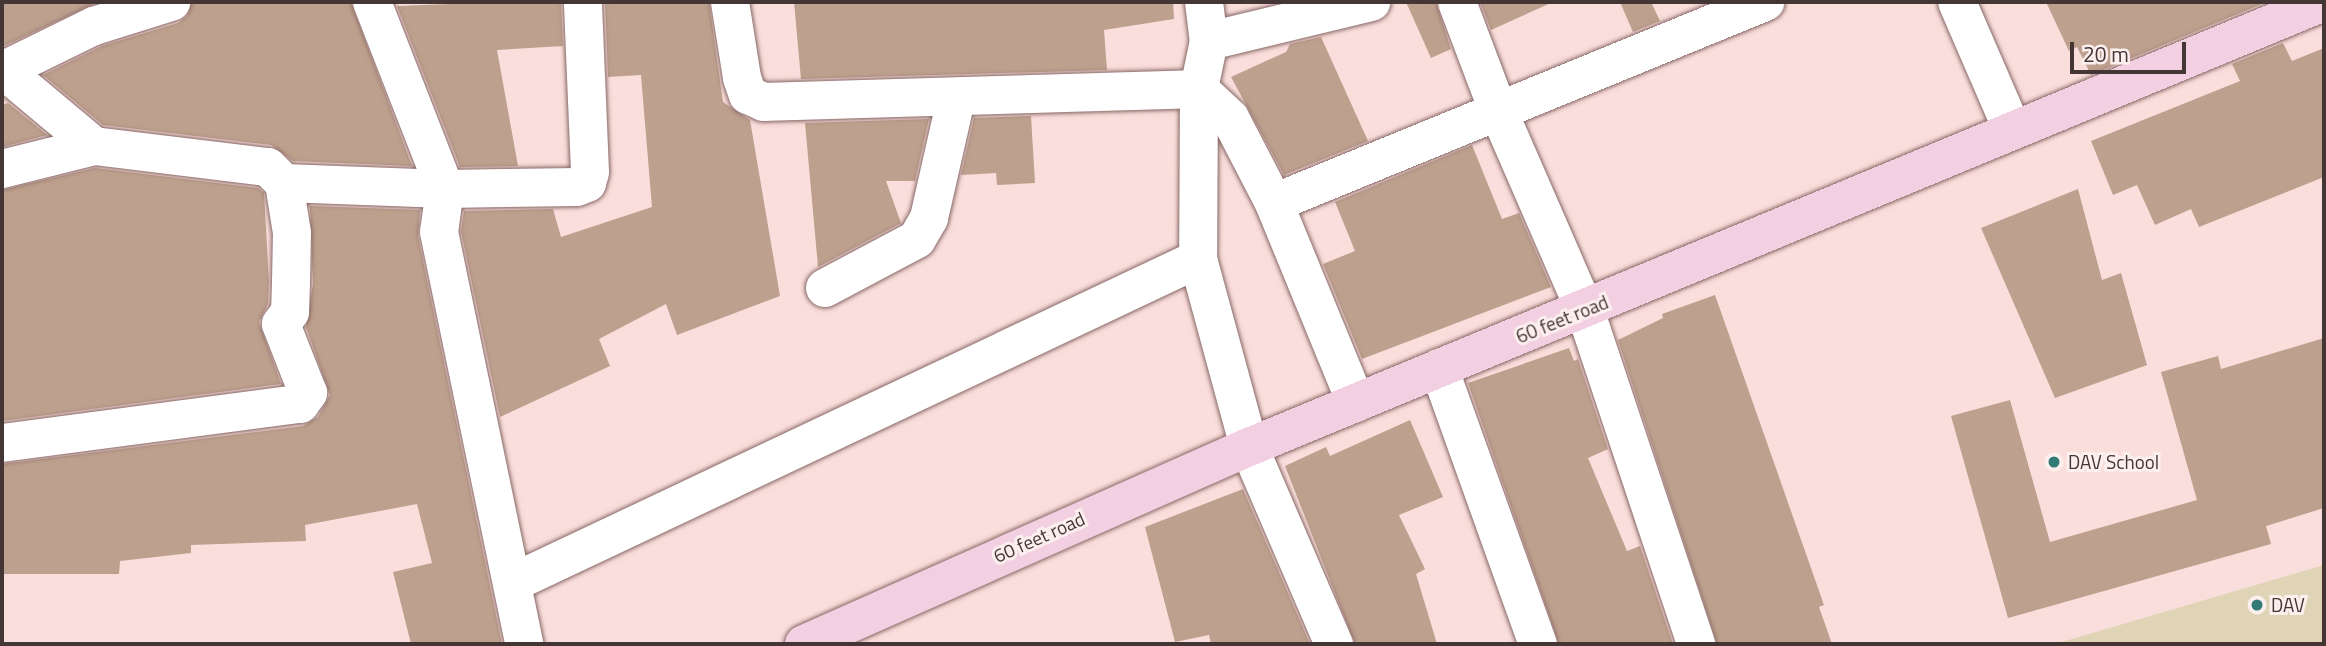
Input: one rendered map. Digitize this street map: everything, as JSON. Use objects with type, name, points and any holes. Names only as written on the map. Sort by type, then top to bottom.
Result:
[{"type":"street","points":[[94,146],[3,70],[94,26],[171,2]]},
{"type":"street","points":[[372,2],[445,189],[439,232],[524,644]]},
{"type":"street","points":[[284,183],[445,189],[587,183],[583,2]]},
{"type":"street","points":[[730,2],[748,95],[764,102],[956,99],[1199,89],[1230,118],[1274,203],[1356,403]]},
{"type":"street","points":[[1204,2],[1209,41],[1199,89],[1198,258],[1249,447],[1334,644]]},
{"type":"street","points":[[1209,41],[1371,2]]},
{"type":"street","points":[[1457,2],[1497,108],[1585,310],[1696,644]]},
{"type":"street","points":[[1274,203],[1497,108],[1765,2]]},
{"type":"street","points":[[1957,2],[2011,127]]},
{"type":"street","name":"60 feet road","points":[[804,644],[1249,447],[1585,310],[2011,127],[2324,2]]},
{"type":"street","points":[[825,288],[917,239],[929,218],[956,99]]},
{"type":"street","points":[[2,169],[94,146],[268,167],[284,183],[292,258],[290,312],[281,324],[307,393],[300,404],[2,443]]},
{"type":"street","points":[[512,583],[1198,258]]},
{"type":"street","points":[[1439,368],[1538,644]]},
{"type":"shaded area","name":"DAV","points":[[2324,565],[2324,644],[2055,644]]},
{"type":"building","points":[[2,2],[98,2],[2,47]]},
{"type":"building","points":[[192,2],[351,2],[412,166],[293,161],[271,145],[103,125],[43,75],[102,46],[178,23],[187,16]]},
{"type":"building","points":[[561,2],[563,46],[497,50],[518,166],[460,167],[397,6]]},
{"type":"building","points":[[605,2],[709,2],[723,102],[750,120],[780,296],[677,335],[666,304],[599,339],[610,366],[500,417],[461,231],[464,211],[553,209],[561,237],[652,207],[641,75],[608,77]]},
{"type":"building","points":[[794,2],[1173,2],[1174,19],[1104,30],[1107,70],[801,79]]},
{"type":"building","points":[[1406,2],[1436,2],[1451,49],[1431,58]]},
{"type":"building","points":[[1480,2],[1553,2],[1491,30]]},
{"type":"building","points":[[1620,2],[1651,2],[1660,21],[1633,32]]},
{"type":"building","points":[[2046,2],[2264,3],[2091,75],[2077,47],[2069,51]]},
{"type":"building","points":[[1321,37],[1368,141],[1284,175],[1231,77],[1286,52],[1290,44]]},
{"type":"building","points":[[2283,43],[2292,61],[2324,48],[2324,177],[2199,227],[2191,209],[2155,225],[2137,185],[2113,195],[2091,141],[2240,81],[2232,64]]},
{"type":"building","points":[[8,103],[47,135],[2,147],[2,105]]},
{"type":"building","points":[[1031,116],[1035,183],[997,185],[996,173],[961,175],[974,118]]},
{"type":"building","points":[[929,119],[915,181],[886,181],[901,223],[818,267],[805,123]]},
{"type":"building","points":[[1472,145],[1502,219],[1519,213],[1551,287],[1362,359],[1323,264],[1355,251],[1335,202]]},
{"type":"building","points":[[95,168],[258,188],[264,193],[269,282],[268,304],[259,322],[281,384],[2,421],[2,190]]},
{"type":"building","points":[[2078,189],[2102,280],[2121,273],[2147,365],[2055,398],[1981,228]]},
{"type":"building","points":[[310,206],[420,210],[418,236],[502,644],[411,644],[393,572],[432,563],[417,504],[305,525],[306,541],[191,545],[191,553],[120,561],[119,574],[2,574],[2,464],[303,426],[318,417],[330,395],[306,327],[313,284]]},
{"type":"building","points":[[1715,295],[1824,605],[1819,607],[1832,644],[1717,644],[1618,340],[1663,318],[1662,314]]},
{"type":"building","name":"DAV","points":[[2324,338],[2324,508],[2266,526],[2271,544],[2008,618],[1951,416],[2010,400],[2050,542],[2197,500],[2161,372],[2218,356],[2221,369]]},
{"type":"building","points":[[1569,348],[1574,361],[1578,359],[1608,449],[1588,458],[1627,551],[1640,546],[1673,644],[1559,644],[1468,383]]},
{"type":"building","points":[[1410,420],[1443,497],[1399,515],[1425,569],[1416,574],[1437,644],[1355,644],[1285,466],[1326,447],[1330,456]]},
{"type":"building","points":[[1243,489],[1310,644],[1211,644],[1209,635],[1175,642],[1145,527]]},
{"type":"place","name":"DAV School","points":[[2054,462]]},
{"type":"place","name":"DAV","points":[[2257,605]]}]
